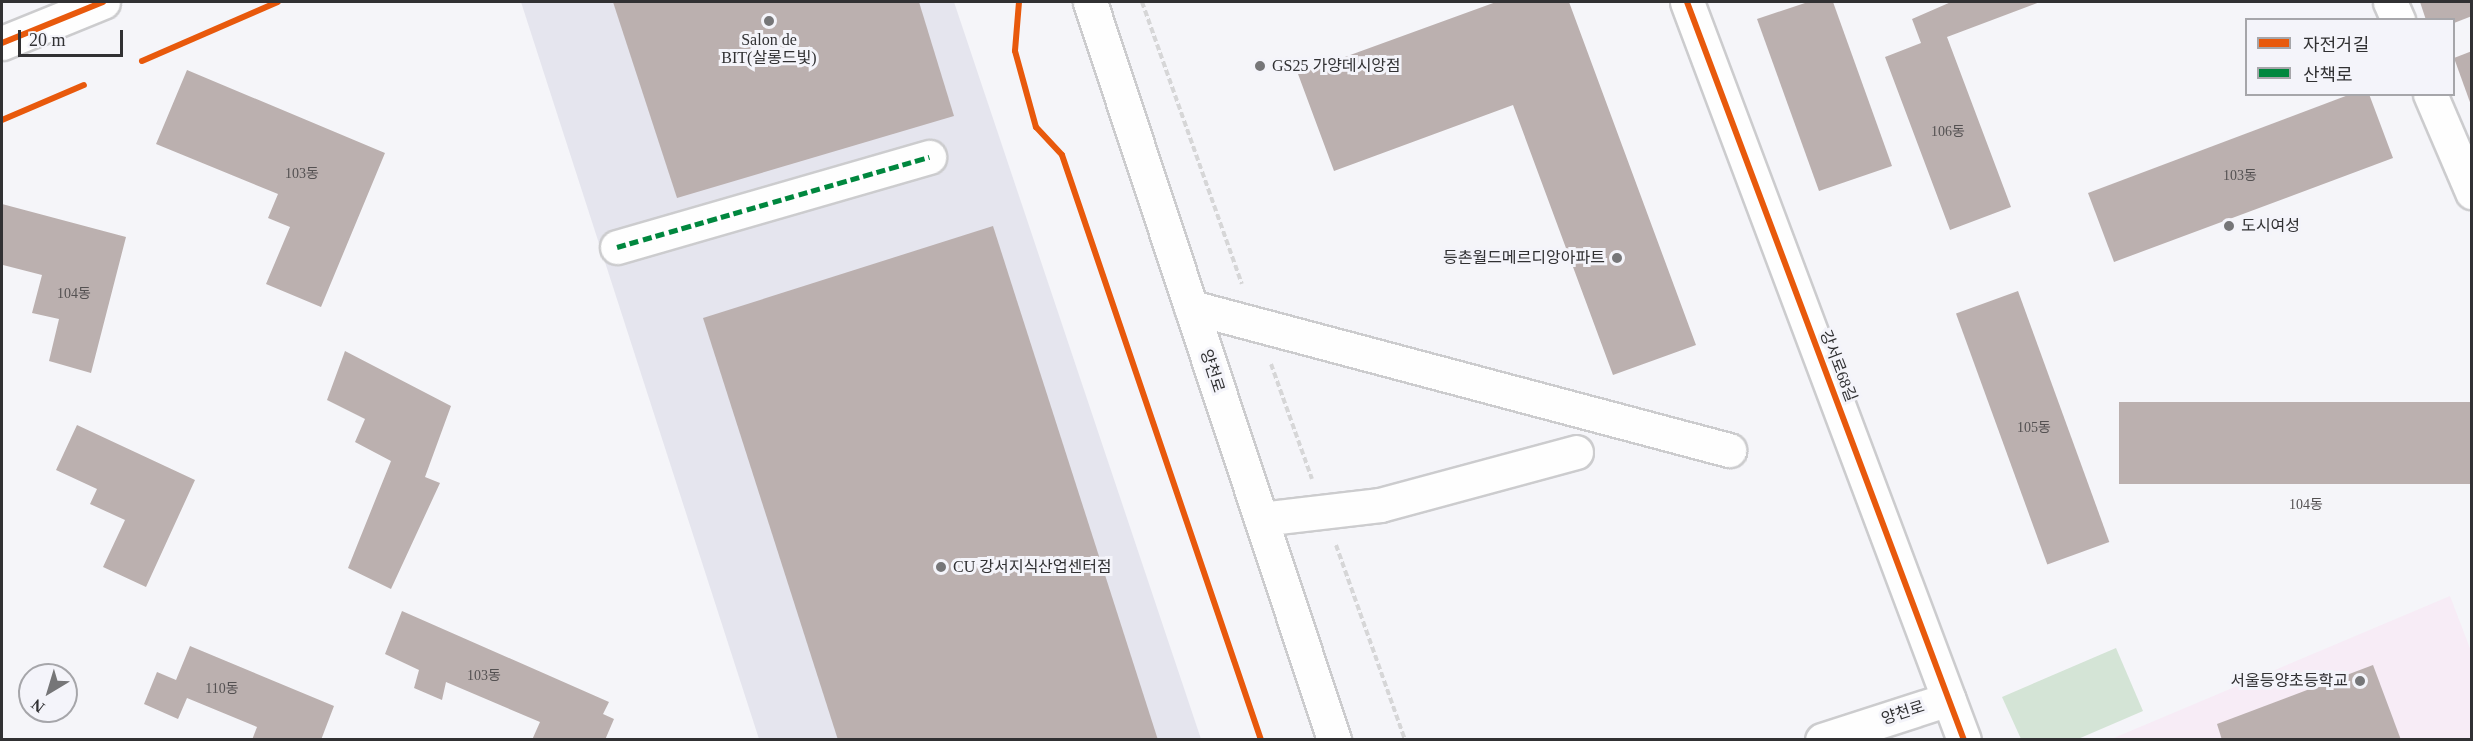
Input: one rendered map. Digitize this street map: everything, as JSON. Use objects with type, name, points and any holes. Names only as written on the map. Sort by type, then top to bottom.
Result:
[{"type":"street","points":[[2,43],[103,2]]},
{"type":"street","name":"양천로","points":[[1090,2],[1334,740]]},
{"type":"street","name":"강서로68길","points":[[1687,2],[1964,740]]},
{"type":"street","points":[[2390,2],[2397,18]]},
{"type":"street","points":[[2431,96],[2472,192]]},
{"type":"street","points":[[617,247],[929,157]]},
{"type":"street","points":[[1191,307],[1729,450]]},
{"type":"street","points":[[1261,519],[1380,504],[1576,452]]},
{"type":"street","name":"양천로","points":[[1822,740],[1949,699]]},
{"type":"path","points":[[1142,2],[1405,740]]},
{"type":"shaded area","points":[[521,2],[954,2],[1201,739],[759,739]]},
{"type":"shaded area","name":"서울등양초등학교","points":[[2450,596],[2471,651],[2471,739],[2109,740]]},
{"type":"green space","points":[[2116,648],[2143,711],[2078,739],[2021,739],[2002,697]]},
{"type":"building","points":[[613,2],[919,2],[954,116],[677,198]]},
{"type":"building","name":"등촌월드메르디앙아파트","points":[[1496,2],[1569,2],[1696,345],[1613,375],[1513,105],[1334,171],[1298,74]]},
{"type":"building","points":[[1808,2],[1833,2],[1892,166],[1819,191],[1757,19]]},
{"type":"building","points":[[1951,2],[2040,2],[1947,37],[2011,207],[1950,230],[1885,57],[1921,43],[1912,19]]},
{"type":"building","points":[[2420,2],[2472,2],[2472,16],[2455,23],[2455,18],[2425,18]]},
{"type":"building","points":[[2472,51],[2472,105],[2455,61],[2455,58]]},
{"type":"building","points":[[187,70],[385,153],[321,307],[266,284],[290,227],[268,218],[278,194],[156,144]]},
{"type":"building","points":[[2346,96],[2370,96],[2393,158],[2114,262],[2088,193]]},
{"type":"building","points":[[2,204],[126,237],[91,373],[49,361],[59,319],[32,313],[42,275],[3,265],[2,270]]},
{"type":"building","points":[[993,226],[1158,740],[838,740],[703,318]]},
{"type":"building","points":[[2018,291],[2109,542],[2047,564],[1956,314]]},
{"type":"building","points":[[345,351],[451,406],[425,477],[440,483],[391,589],[348,568],[391,461],[355,442],[365,419],[327,400]]},
{"type":"building","points":[[2119,402],[2472,402],[2472,484],[2119,484]]},
{"type":"building","points":[[77,425],[195,480],[146,587],[103,567],[125,520],[90,504],[97,489],[56,470]]},
{"type":"building","points":[[402,611],[609,702],[603,714],[614,719],[605,740],[532,740],[540,722],[446,682],[442,700],[414,688],[419,670],[385,654]]},
{"type":"building","points":[[190,646],[334,706],[321,740],[252,740],[257,727],[187,698],[178,719],[144,704],[157,672],[176,680]]},
{"type":"building","points":[[2373,665],[2401,740],[2222,740],[2217,724]]},
{"type":"marked path","points":[[617,247],[929,157]]},
{"type":"cycle path","points":[[2,43],[103,2]]},
{"type":"cycle path","points":[[142,61],[278,2]]},
{"type":"cycle path","points":[[1019,2],[1015,51],[1036,127],[1062,155],[1261,740]]},
{"type":"cycle path","points":[[1687,2],[1964,740]]},
{"type":"cycle path","points":[[2,120],[84,85]]},
{"type":"place","name":"Salon de BIT(살롱드빛)","points":[[769,21]]},
{"type":"place","name":"GS25 가양데시앙점","points":[[1260,66]]},
{"type":"place","name":"도시여성","points":[[2229,226]]},
{"type":"place","name":"등촌월드메르디앙아파트","points":[[1617,258]]},
{"type":"place","name":"CU 강서지식산업센터점","points":[[941,567]]},
{"type":"place","name":"서울등양초등학교","points":[[2360,681]]}]
